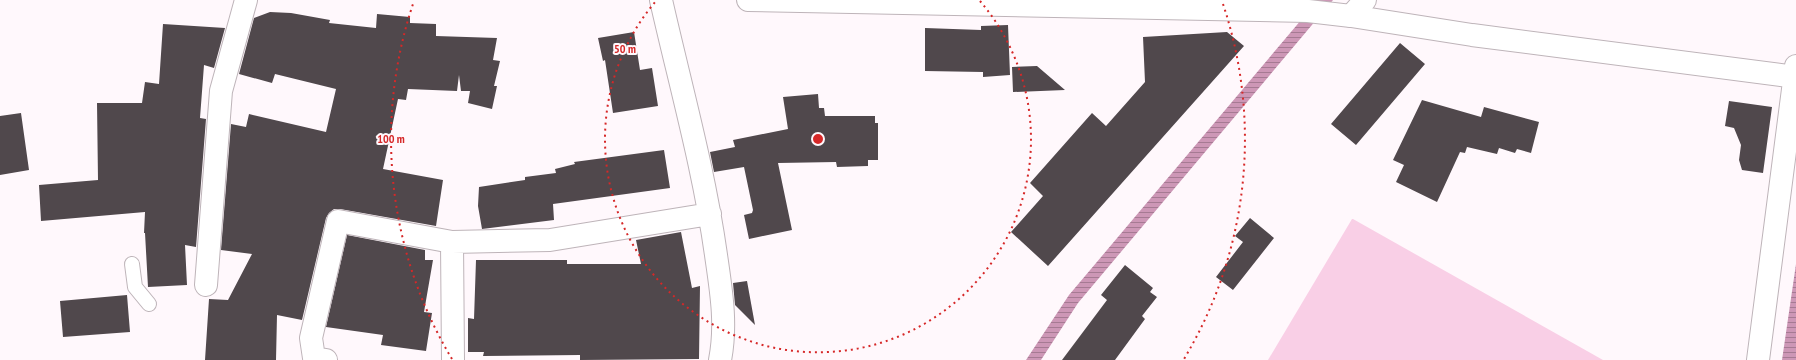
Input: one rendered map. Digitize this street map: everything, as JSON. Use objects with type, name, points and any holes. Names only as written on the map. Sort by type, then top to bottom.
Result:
[{"type":"street","points":[[206,285],[221,91],[246,0]]},
{"type":"street","points":[[661,0],[710,214],[723,305],[724,341],[720,360]]},
{"type":"street","points":[[748,0],[1301,7],[1351,10],[1472,35],[1795,73],[1758,360]]},
{"type":"street","points":[[318,359],[311,338],[338,221],[452,242],[550,240],[710,214]]},
{"type":"street","points":[[452,242],[453,360]]},
{"type":"lane","points":[[132,264],[135,287],[149,304]]},
{"type":"shaded area","points":[[1318,0],[1333,0],[1078,303],[1041,360],[1026,360],[1069,295]]},
{"type":"shaded area","points":[[1353,219],[1603,360],[1268,360]]},
{"type":"shaded area","points":[[1796,264],[1796,360],[1782,360]]},
{"type":"building","points":[[270,12],[291,13],[330,20],[329,23],[376,28],[377,14],[410,17],[410,23],[436,24],[436,36],[497,38],[493,60],[500,61],[494,86],[497,86],[492,109],[468,103],[470,91],[461,91],[459,75],[457,91],[408,89],[406,100],[398,99],[383,169],[443,180],[436,226],[334,209],[326,218],[302,320],[277,315],[276,360],[205,360],[209,299],[228,300],[252,254],[221,250],[231,124],[246,127],[249,114],[326,132],[336,89],[275,74],[272,83],[239,74],[254,18]]},
{"type":"building","points":[[163,24],[225,28],[214,68],[204,65],[200,118],[206,119],[196,247],[185,245],[187,285],[148,287],[144,233],[145,212],[41,221],[39,185],[98,180],[97,103],[142,103],[145,82],[159,84]]},
{"type":"building","points":[[1008,25],[1010,75],[983,77],[983,72],[925,71],[925,28],[981,30],[981,26]]},
{"type":"building","points":[[634,32],[640,70],[652,68],[658,106],[613,113],[605,60],[603,61],[598,38]]},
{"type":"building","points":[[1227,32],[1244,46],[1048,266],[1011,232],[1043,196],[1030,183],[1092,113],[1106,126],[1145,82],[1143,37]]},
{"type":"building","points":[[1400,43],[1425,64],[1356,145],[1331,124]]},
{"type":"building","points":[[1037,66],[1065,90],[1013,92],[1012,67]]},
{"type":"building","points":[[818,94],[819,108],[824,108],[825,116],[875,116],[875,123],[878,123],[878,160],[868,160],[868,166],[837,167],[836,162],[778,163],[792,230],[749,239],[744,215],[752,213],[753,210],[744,167],[714,172],[710,152],[735,147],[733,140],[788,129],[783,97]]},
{"type":"building","points":[[1422,100],[1481,117],[1484,107],[1539,122],[1531,153],[1517,149],[1515,153],[1499,148],[1497,154],[1467,147],[1465,153],[1460,152],[1437,202],[1396,182],[1404,165],[1393,160]]},
{"type":"building","points":[[1729,101],[1772,107],[1763,173],[1742,170],[1739,160],[1741,145],[1734,128],[1725,126]]},
{"type":"building","points":[[21,113],[29,170],[0,175],[0,116]]},
{"type":"building","points":[[664,150],[670,188],[553,204],[554,220],[482,229],[478,206],[479,187],[525,180],[525,177],[556,173],[555,169],[575,164],[574,162]]},
{"type":"building","points":[[1250,218],[1274,238],[1233,290],[1216,277],[1243,242],[1235,236]]},
{"type":"building","points":[[681,232],[692,288],[700,286],[699,359],[580,360],[580,355],[483,356],[484,352],[468,352],[468,318],[474,319],[476,260],[567,260],[567,264],[641,264],[636,240]]},
{"type":"building","points":[[347,235],[425,250],[425,260],[433,260],[424,312],[432,313],[426,351],[381,345],[383,335],[326,327]]},
{"type":"building","points":[[1125,265],[1153,288],[1150,292],[1157,297],[1142,316],[1145,319],[1115,360],[1062,360],[1107,300],[1101,295]]},
{"type":"building","points":[[747,281],[755,325],[735,305],[733,283]]},
{"type":"building","points":[[127,295],[130,332],[63,337],[60,301]]}]
